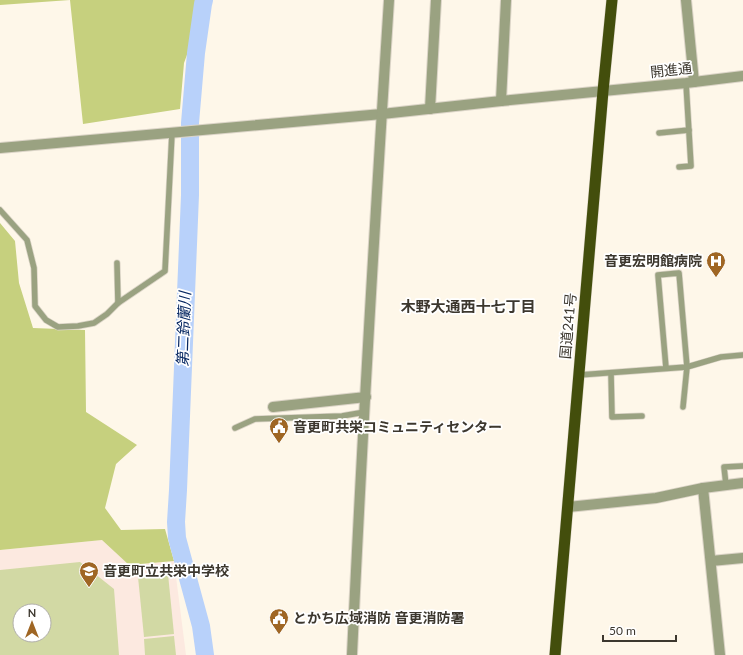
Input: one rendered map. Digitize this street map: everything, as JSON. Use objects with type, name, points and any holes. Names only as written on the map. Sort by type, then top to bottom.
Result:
[{"type":"highway","name":"国道241号","points":[[555,655],[612,0]]},
{"type":"street","points":[[352,655],[359,496],[389,0]]},
{"type":"street","points":[[430,109],[436,0]]},
{"type":"street","points":[[502,101],[506,0]]},
{"type":"street","points":[[686,0],[690,82]]},
{"type":"street","name":"開進通","points":[[0,148],[382,114],[743,76]]},
{"type":"street","points":[[273,406],[366,397]]},
{"type":"street","points":[[568,507],[656,498],[703,488],[743,484]]},
{"type":"street","points":[[703,488],[720,655]]},
{"type":"street","points":[[710,561],[743,558]]},
{"type":"lane","points":[[679,167],[691,166],[689,130],[690,82]]},
{"type":"lane","points":[[659,133],[689,130]]},
{"type":"lane","points":[[0,210],[27,240],[34,268],[35,306],[46,320],[58,326],[78,326],[94,323],[107,314],[118,303],[165,271],[176,132]]},
{"type":"lane","points":[[117,264],[118,303]]},
{"type":"lane","points":[[666,368],[658,275],[679,273],[686,367],[683,406]]},
{"type":"lane","points":[[579,376],[686,367],[721,357],[743,356]]},
{"type":"lane","points":[[611,373],[612,417],[642,416]]},
{"type":"lane","points":[[235,428],[255,418],[342,416],[365,412]]},
{"type":"lane","points":[[726,485],[724,468],[743,466]]},
{"type":"shaded area","name":"音更町立共栄中学校","points":[[102,540],[129,565],[174,561],[186,655],[0,655],[0,550]]},
{"type":"green space","points":[[0,0],[70,0],[0,5]]},
{"type":"green space","points":[[70,0],[207,0],[184,63],[180,109],[83,124]]},
{"type":"green space","points":[[0,223],[15,241],[19,283],[33,328],[85,330],[86,412],[137,445],[116,464],[105,508],[121,530],[165,529],[174,561],[129,565],[102,540],[0,550]]},
{"type":"green space","points":[[80,562],[114,589],[119,655],[0,655],[0,570]]},
{"type":"green space","points":[[168,574],[174,634],[144,637],[138,577]]},
{"type":"green space","points":[[174,636],[176,655],[145,655],[144,639]]},
{"type":"waterway","name":"第二鈴蘭川","points":[[204,0],[196,53],[190,123],[190,195],[176,522],[177,538],[201,626],[205,655]]},
{"type":"place","name":"音更宏明館病院","points":[[716,278]]},
{"type":"place","name":"音更町共栄コミュニティセンター","points":[[279,444]]},
{"type":"place","name":"音更町立共栄中学校","points":[[89,588]]},
{"type":"place","name":"とかち広域消防 音更消防署","points":[[279,635]]},
{"type":"district","name":"木野大通西十七丁目","points":[[468,307]]}]
